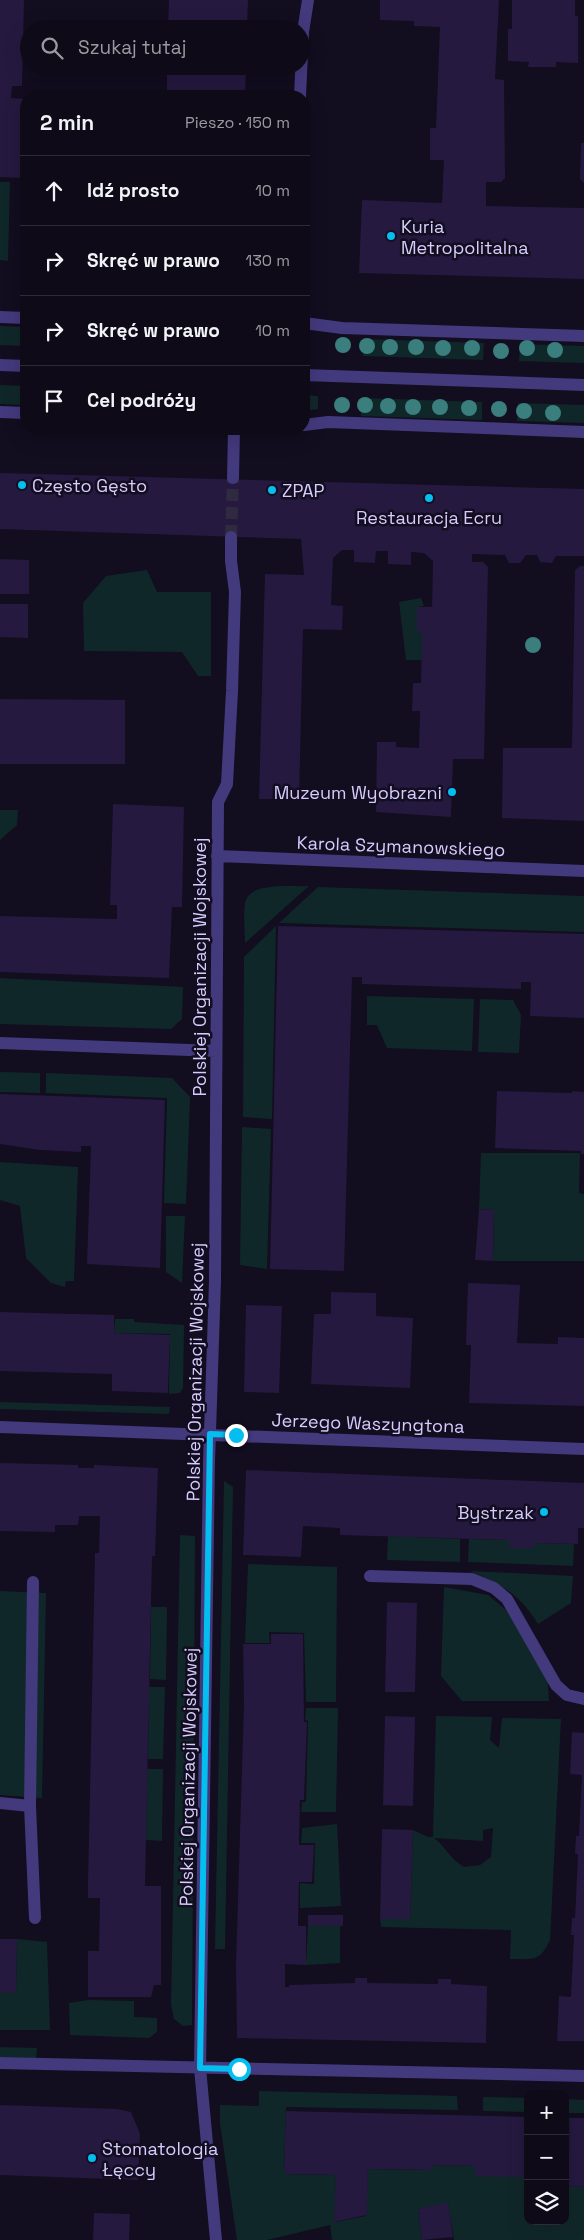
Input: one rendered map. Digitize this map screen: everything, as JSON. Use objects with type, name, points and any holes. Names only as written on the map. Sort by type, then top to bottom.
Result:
[{"type":"street","points":[[304,20],[308,0]]},
{"type":"street","points":[[300,90],[301,75]]},
{"type":"street","points":[[0,317],[20,318]]},
{"type":"street","points":[[310,324],[342,328],[584,336]]},
{"type":"street","points":[[0,365],[20,366]]},
{"type":"street","points":[[310,375],[584,385]]},
{"type":"street","points":[[0,412],[20,413]]},
{"type":"street","points":[[310,424],[328,422],[584,432]]},
{"type":"street","points":[[233,478],[234,435]]},
{"type":"street","name":"Polskiej Organizacji Wojskowej","points":[[216,2240],[200,2068],[210,1434],[215,1281],[218,802],[226,784],[232,691],[235,592],[231,561],[231,537]]},
{"type":"street","name":"Karola Szymanowskiego","points":[[217,856],[584,871]]},
{"type":"street","points":[[0,1043],[216,1051]]},
{"type":"street","name":"Jerzego Waszyngtona","points":[[0,1427],[584,1449]]},
{"type":"street","points":[[370,1576],[472,1578],[494,1588],[507,1599],[556,1685],[567,1695],[584,1699]]},
{"type":"street","points":[[33,1582],[30,1806],[35,1918]]},
{"type":"street","points":[[0,1803],[30,1806]]},
{"type":"street","points":[[0,2063],[584,2076]]},
{"type":"green space","points":[[0,182],[10,182],[8,261],[0,260]]},
{"type":"green space","points":[[0,326],[20,327],[20,346],[0,345]]},
{"type":"green space","points":[[364,339],[484,343],[483,360],[363,356]]},
{"type":"green space","points":[[520,344],[584,346],[584,363],[519,361]]},
{"type":"green space","points":[[0,385],[20,386],[20,405],[0,404]]},
{"type":"green space","points":[[310,395],[318,396],[318,409],[310,410]]},
{"type":"green space","points":[[362,398],[482,402],[482,420],[361,416]]},
{"type":"green space","points":[[518,403],[584,405],[584,423],[517,421]]},
{"type":"green space","points":[[147,570],[157,592],[211,592],[211,676],[198,676],[182,652],[84,651],[83,603],[106,576]]},
{"type":"green space","points":[[421,598],[424,606],[417,607],[417,631],[422,631],[422,660],[406,660],[399,602]]},
{"type":"green space","points":[[0,810],[18,810],[17,825],[0,840]]},
{"type":"green space","points":[[309,886],[245,943],[244,908],[248,896],[254,891],[263,888]]},
{"type":"green space","points":[[318,887],[584,896],[584,932],[279,923]]},
{"type":"green space","points":[[276,926],[272,1119],[243,1117],[244,957]]},
{"type":"green space","points":[[0,978],[183,987],[182,1019],[171,1029],[0,1024]]},
{"type":"green space","points":[[367,996],[474,999],[472,1051],[387,1048],[377,1025],[367,1025]]},
{"type":"green space","points":[[480,999],[513,1000],[521,1015],[519,1053],[478,1052]]},
{"type":"green space","points":[[0,1072],[40,1073],[40,1093],[0,1092]]},
{"type":"green space","points":[[46,1073],[172,1078],[190,1097],[186,1204],[164,1203],[167,1098],[46,1093]]},
{"type":"green space","points":[[242,1127],[271,1129],[267,1269],[240,1265]]},
{"type":"green space","points":[[481,1153],[580,1153],[579,1193],[584,1194],[584,1261],[493,1261],[494,1210],[479,1209]]},
{"type":"green space","points":[[0,1162],[78,1167],[74,1281],[66,1281],[65,1287],[51,1283],[26,1258],[20,1206],[0,1200]]},
{"type":"green space","points":[[166,1216],[185,1216],[182,1283],[166,1272]]},
{"type":"green space","points":[[115,1319],[134,1319],[134,1322],[184,1325],[183,1388],[180,1393],[169,1394],[170,1334],[114,1333]]},
{"type":"green space","points":[[0,1402],[170,1407],[169,1414],[0,1409]]},
{"type":"green space","points":[[224,1481],[233,1487],[225,1949],[215,1949]]},
{"type":"green space","points":[[180,1535],[195,1536],[192,2025],[183,2026],[174,2019],[171,2005]]},
{"type":"green space","points":[[388,1536],[460,1539],[460,1562],[387,1560]]},
{"type":"green space","points":[[469,1539],[509,1540],[509,1548],[534,1548],[534,1543],[574,1544],[573,1566],[468,1562]]},
{"type":"green space","points":[[248,1564],[337,1567],[336,1702],[306,1702],[304,1633],[269,1632],[270,1643],[245,1643]]},
{"type":"green space","points":[[470,1571],[573,1576],[571,1603],[538,1624],[524,1605],[509,1591]]},
{"type":"green space","points":[[444,1587],[488,1595],[505,1609],[547,1670],[549,1701],[462,1701],[441,1676]]},
{"type":"green space","points":[[0,1591],[46,1593],[42,1798],[0,1795]]},
{"type":"green space","points":[[151,1607],[167,1607],[166,1680],[150,1679]]},
{"type":"green space","points":[[149,1687],[165,1687],[163,1759],[148,1759]]},
{"type":"green space","points":[[306,1708],[338,1708],[336,1812],[301,1812],[302,1802],[306,1802],[308,1721],[305,1720]]},
{"type":"green space","points":[[436,1716],[492,1717],[490,1740],[499,1748],[502,1718],[561,1719],[550,1940],[539,1956],[530,1959],[510,1959],[511,1930],[381,1927],[380,1919],[410,1919],[413,1830],[428,1837],[433,1837]],"holes":[[[493,1828],[491,1857],[480,1865],[464,1867],[454,1860],[434,1838],[483,1841],[483,1830]]]},
{"type":"green space","points":[[147,1769],[163,1769],[162,1841],[146,1840]]},
{"type":"green space","points":[[337,1824],[341,1906],[300,1908],[300,1883],[314,1884],[315,1843],[301,1843],[302,1828]]},
{"type":"green space","points":[[308,1926],[340,1926],[340,1963],[306,1965]]},
{"type":"green space","points":[[17,1939],[47,1942],[50,2030],[0,2030],[0,1992],[16,1992]]},
{"type":"green space","points":[[88,2000],[134,2001],[134,2017],[157,2018],[157,2032],[149,2038],[70,2035],[69,2003]]},
{"type":"green space","points":[[0,2047],[37,2048],[36,2058],[0,2057]]},
{"type":"green space","points":[[259,2091],[457,2096],[458,2110],[286,2107],[284,2174],[336,2175],[335,2222],[366,2216],[368,2169],[433,2170],[433,2165],[475,2166],[523,2177],[524,2147],[524,2225],[569,2225],[569,2186],[584,2187],[584,2240],[454,2240],[448,2203],[418,2209],[422,2240],[332,2240],[330,2225],[267,2240],[237,2240],[220,2123],[220,2105],[259,2106]]},
{"type":"green space","points":[[483,2097],[524,2098],[524,2112],[483,2111]]},
{"type":"green space","points":[[569,2099],[584,2100],[584,2113],[569,2113]]},
{"type":"green space","points":[[569,2118],[570,2118],[569,2152]]},
{"type":"building","points":[[0,0],[24,0],[24,20],[20,20],[20,75],[22,75],[22,86],[12,86],[11,98],[20,99],[20,178],[0,177]]},
{"type":"building","points":[[169,0],[248,0],[247,20],[168,20]]},
{"type":"building","points":[[380,0],[499,0],[495,79],[504,80],[505,178],[501,182],[486,182],[486,206],[584,208],[584,279],[359,273],[362,200],[442,203],[444,160],[430,160],[430,128],[436,128],[440,27],[414,26],[414,21],[380,20]]},
{"type":"building","points":[[512,0],[575,0],[575,16],[578,16],[578,63],[556,62],[556,67],[528,67],[529,62],[508,61],[508,29],[512,29]]},
{"type":"building","points":[[167,75],[246,75],[245,90],[167,90]]},
{"type":"building","points":[[581,143],[584,143],[584,183],[580,179]]},
{"type":"building","points":[[0,473],[584,489],[584,556],[556,556],[552,563],[540,562],[537,555],[526,555],[520,563],[509,563],[505,555],[472,554],[472,562],[483,562],[488,567],[484,759],[453,759],[451,817],[376,812],[377,742],[396,742],[396,747],[419,748],[420,711],[412,711],[413,683],[421,683],[422,631],[417,631],[417,607],[432,607],[433,561],[424,553],[411,552],[411,565],[388,564],[388,551],[376,551],[375,563],[354,562],[354,550],[342,550],[333,558],[331,605],[343,606],[342,630],[303,629],[299,799],[259,799],[265,574],[304,575],[301,539],[0,529]]},
{"type":"building","points":[[0,559],[29,560],[29,594],[0,594]]},
{"type":"building","points":[[580,566],[584,566],[584,821],[502,818],[503,748],[572,748],[575,570]]},
{"type":"building","points":[[0,604],[28,604],[28,638],[0,637]]},
{"type":"building","points":[[0,699],[125,700],[125,764],[0,764]]},
{"type":"building","points":[[113,804],[184,807],[182,907],[172,907],[169,978],[0,972],[0,916],[117,919],[117,905],[110,905]]},
{"type":"building","points":[[278,926],[584,934],[584,1018],[530,1016],[531,982],[521,982],[521,989],[362,984],[362,977],[352,977],[344,1271],[270,1269]]},
{"type":"building","points":[[497,1091],[584,1092],[584,1154],[581,1154],[581,1151],[495,1148]]},
{"type":"building","points":[[0,1094],[165,1100],[160,1268],[87,1264],[91,1146],[81,1146],[81,1152],[40,1150],[0,1144]]},
{"type":"building","points":[[479,1209],[494,1210],[493,1261],[475,1260]]},
{"type":"building","points":[[468,1283],[520,1285],[517,1343],[558,1344],[558,1337],[584,1338],[584,1406],[469,1403],[471,1345],[466,1345]]},
{"type":"building","points":[[331,1292],[376,1293],[376,1316],[413,1318],[410,1388],[311,1384],[314,1314],[331,1314]]},
{"type":"building","points":[[246,1305],[282,1306],[279,1393],[244,1392]]},
{"type":"building","points":[[0,1312],[114,1315],[114,1333],[170,1335],[168,1393],[112,1391],[112,1374],[0,1371]]},
{"type":"building","points":[[0,1463],[78,1465],[78,1468],[94,1468],[94,1465],[158,1468],[155,1556],[152,1556],[145,1886],[161,1886],[161,1985],[154,1985],[151,1997],[88,1997],[88,1951],[99,1951],[100,1898],[88,1898],[88,1885],[95,1553],[99,1553],[100,1516],[79,1516],[78,1525],[55,1525],[55,1532],[0,1531]]},
{"type":"building","points":[[246,1470],[584,1483],[584,1528],[578,1528],[578,1544],[534,1543],[534,1548],[509,1548],[509,1540],[340,1535],[340,1528],[303,1526],[301,1557],[243,1555]]},
{"type":"building","points":[[387,1602],[417,1603],[415,1692],[385,1692]]},
{"type":"building","points":[[271,1634],[303,1634],[304,1722],[307,1722],[304,1800],[300,1800],[299,1845],[314,1845],[312,1882],[299,1882],[298,1926],[306,1926],[306,1965],[285,1964],[285,1987],[289,1987],[289,1985],[355,1983],[355,1978],[367,1978],[367,1983],[438,1984],[438,1979],[451,1979],[451,1984],[487,1986],[486,2043],[237,2038],[236,1964],[244,1703],[243,1644],[271,1644]]},
{"type":"building","points":[[385,1716],[415,1717],[413,1806],[383,1805]]},
{"type":"building","points":[[572,1732],[584,1733],[584,2041],[557,2041],[559,1996],[571,1997],[574,1935],[571,1935],[572,1918],[575,1918],[578,1854],[575,1854],[576,1836],[579,1836],[582,1775],[570,1774]]},
{"type":"building","points":[[382,1829],[413,1830],[410,1919],[380,1919]]},
{"type":"building","points":[[308,1915],[343,1915],[343,1926],[308,1926]]},
{"type":"building","points":[[0,1939],[17,1939],[16,1993],[0,1992]]},
{"type":"building","name":"Stomatologia Łęccy","points":[[0,2105],[117,2109],[131,2112],[140,2134],[138,2180],[0,2175]]},
{"type":"building","points":[[286,2111],[524,2117],[524,2177],[475,2176],[475,2166],[433,2165],[433,2170],[368,2169],[367,2215],[334,2222],[336,2175],[284,2174]]},
{"type":"building","points":[[570,2118],[584,2118],[584,2187],[569,2186]]},
{"type":"building","points":[[448,2202],[453,2237],[422,2240],[418,2209]]},
{"type":"building","points":[[94,2213],[130,2214],[129,2240],[93,2240]]},
{"type":"tunnel","points":[[231,537],[233,478]]},
{"type":"place","name":"Kuria Metropolitalna","points":[[391,236]]},
{"type":"place","name":"Często Gęsto","points":[[22,485]]},
{"type":"place","name":"ZPAP","points":[[272,490]]},
{"type":"place","name":"Restauracja Ecru","points":[[429,498]]},
{"type":"place","name":"Muzeum Wyobrazni","points":[[452,792]]},
{"type":"place","name":"Bystrzak","points":[[544,1512]]},
{"type":"place","name":"Stomatologia Łęccy","points":[[92,2158]]},
{"type":"route","points":[[236,1435],[210,1434],[200,2068],[239,2069]]}]
